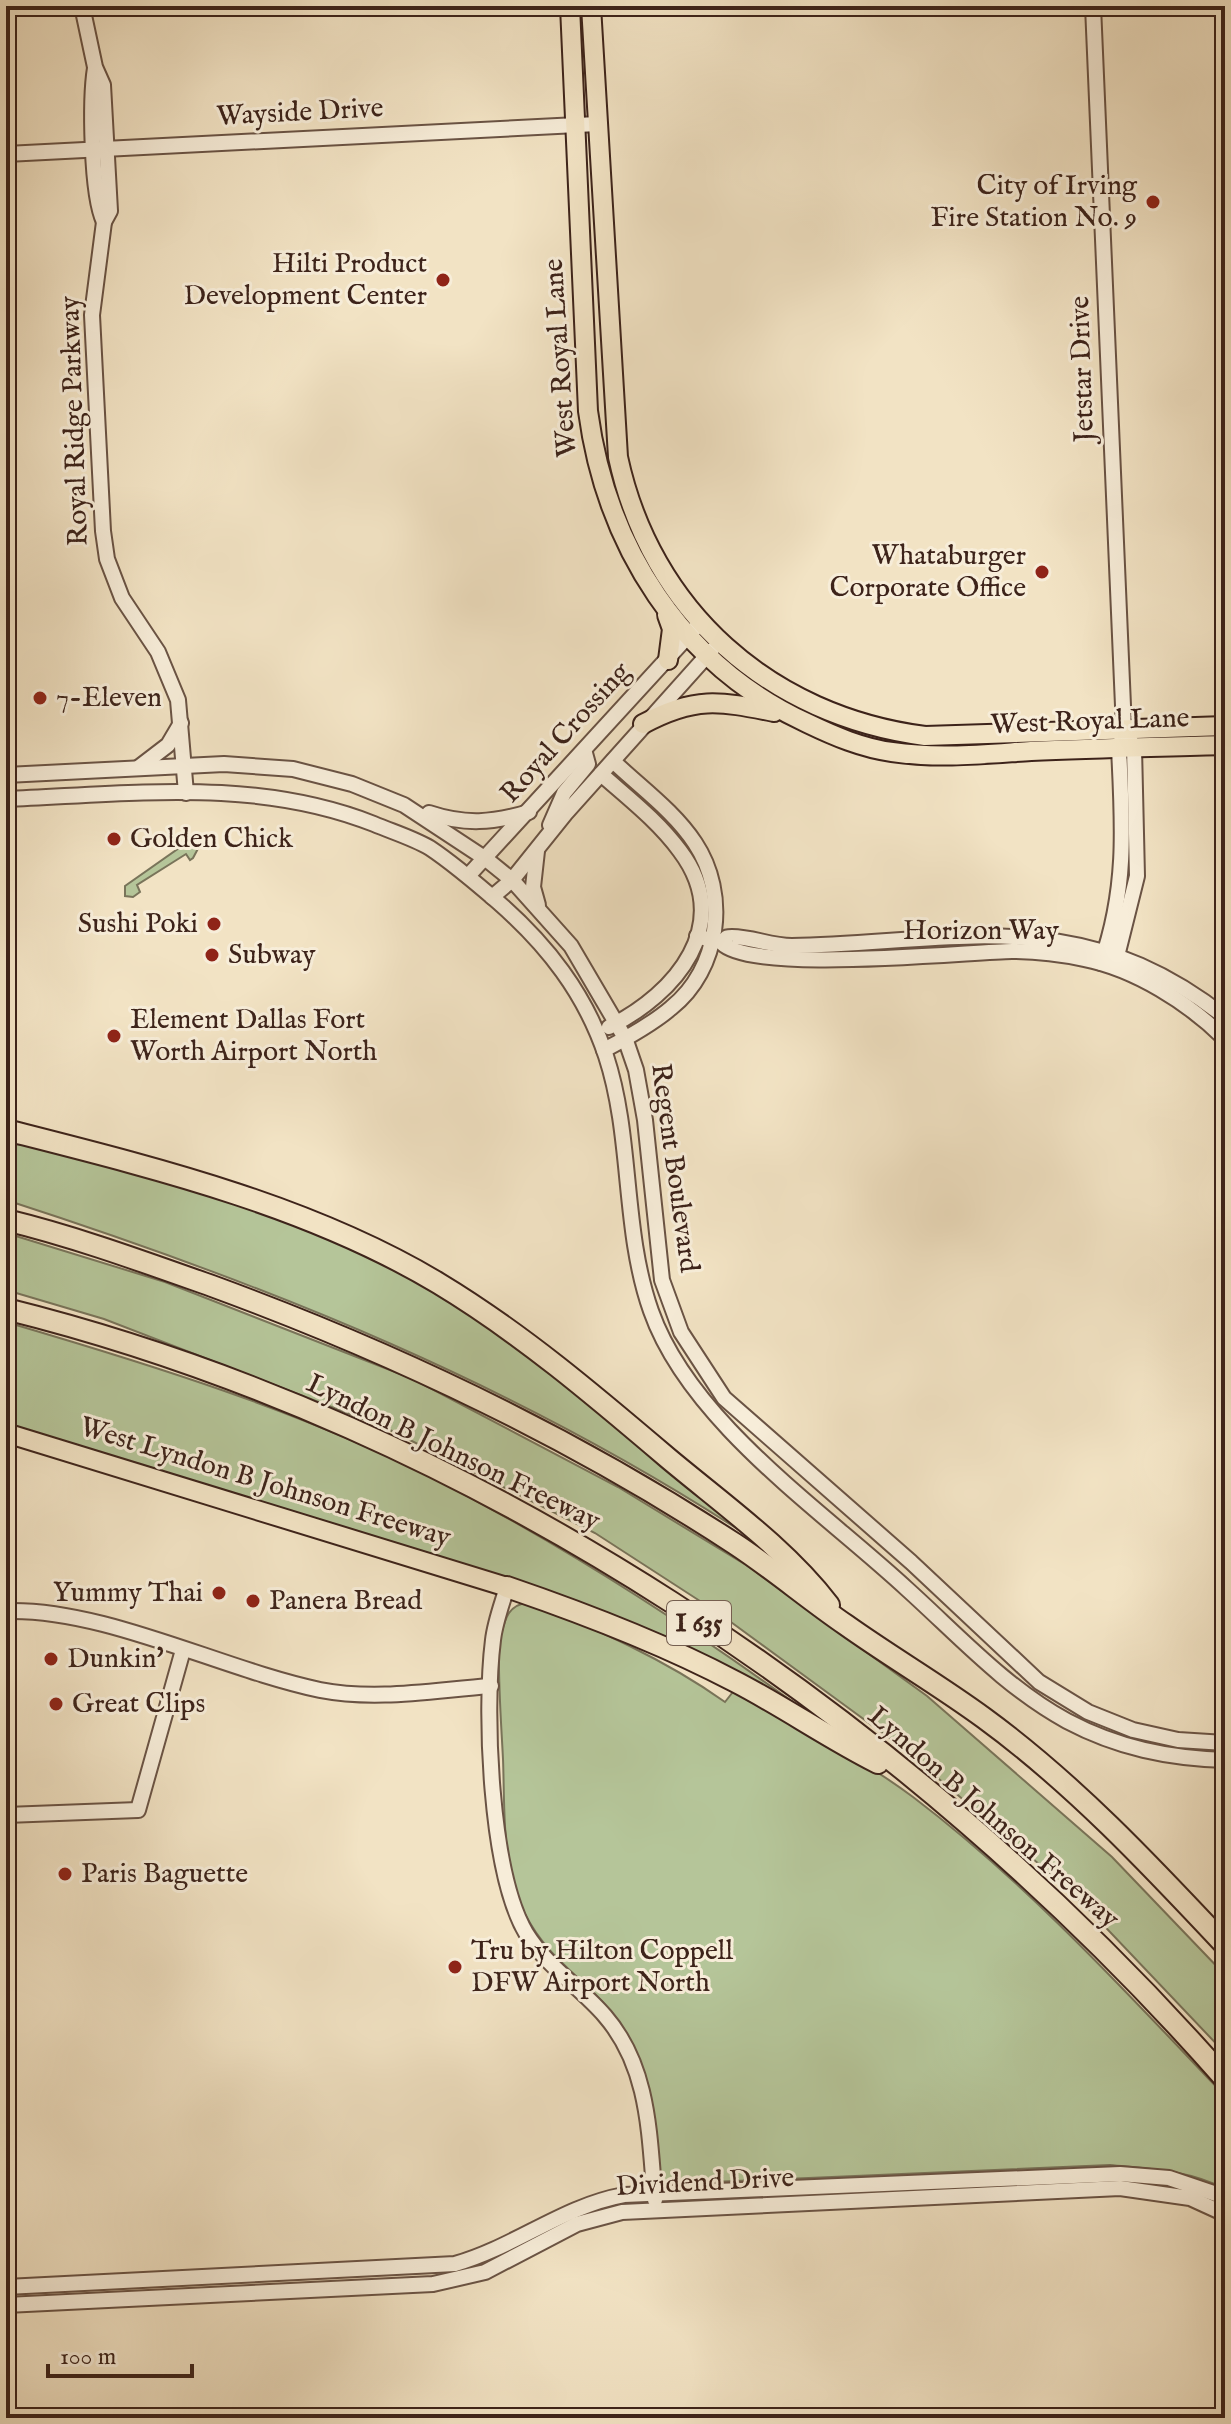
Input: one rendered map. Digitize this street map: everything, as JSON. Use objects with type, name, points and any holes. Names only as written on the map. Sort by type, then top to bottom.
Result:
[{"type":"highway","points":[[6,1130],[271,1208],[379,1252],[436,1282],[561,1369],[802,1570],[845,1625]]},
{"type":"highway","points":[[6,1213],[31,1226]]},
{"type":"highway","name":"Lyndon B Johnson Freeway","points":[[6,1220],[133,1258],[304,1320],[468,1392],[612,1468],[725,1538],[845,1625],[985,1719],[1149,1863],[1225,1945]]},
{"type":"highway","name":"Lyndon B Johnson Freeway","points":[[6,1309],[71,1325],[214,1373],[342,1426],[468,1486],[595,1554],[777,1676],[922,1785],[1130,1975],[1225,2079]]},
{"type":"highway","points":[[507,1587],[579,1612],[734,1681],[828,1738],[922,1785]]},
{"type":"main road","name":"West Royal Lane","points":[[570,6],[588,411],[594,456],[610,508],[665,608],[687,639],[757,672],[817,707],[864,725],[925,736],[1225,726]]},
{"type":"main road","name":"West Royal Lane","points":[[591,6],[613,408],[626,495],[655,559],[700,623],[712,650],[787,714],[850,742],[913,754],[1225,745]]},
{"type":"main road","points":[[588,411],[613,408]]},
{"type":"main road","points":[[665,608],[672,629],[668,660]]},
{"type":"main road","points":[[643,724],[694,702],[730,703],[787,714]]},
{"type":"main road","name":"West Lyndon B Johnson Freeway","points":[[6,1433],[507,1587]]},
{"type":"main road","points":[[6,1450],[39,1443]]},
{"type":"street","name":"Royal Ridge Parkway","points":[[82,6],[95,67],[92,86],[101,149],[99,211],[104,222],[92,315],[103,531],[107,559],[122,598],[169,673],[181,722],[186,793]]},
{"type":"street","name":"Jetstar Drive","points":[[1093,6],[1124,729],[1137,876],[1109,960]]},
{"type":"street","name":"Wayside Drive","points":[[6,154],[597,124]]},
{"type":"street","name":"Royal Crossing","points":[[468,876],[585,753],[700,623]]},
{"type":"street","name":"Royal Crossing","points":[[492,897],[512,880],[643,724],[712,650]]},
{"type":"street","points":[[136,769],[168,745],[181,722]]},
{"type":"street","points":[[539,909],[533,887],[541,844],[564,793],[588,764],[585,753]]},
{"type":"street","points":[[604,1050],[681,1000],[705,964],[716,940],[715,892],[706,863],[680,824],[613,761]]},
{"type":"street","name":"Regent Boulevard","points":[[6,775],[224,764],[293,769],[352,784],[404,805],[486,859],[512,880],[539,909],[587,968],[625,1038],[636,1070],[645,1120],[662,1280],[681,1332],[724,1398],[911,1562],[1039,1682],[1088,1712],[1133,1730],[1178,1740],[1225,1743]]},
{"type":"street","points":[[598,1033],[669,988],[690,959],[697,936],[699,902],[693,875],[682,853],[664,831],[601,774]]},
{"type":"street","name":"Regent Boulevard","points":[[6,799],[186,793],[269,795],[308,802],[414,840],[468,876],[555,959],[598,1033],[613,1082],[642,1283],[663,1340],[706,1404],[825,1517],[1037,1703],[1118,1744],[1169,1757],[1225,1760]]},
{"type":"street","points":[[404,805],[475,823],[494,822],[530,812]]},
{"type":"street","points":[[664,831],[680,824]]},
{"type":"street","name":"Horizon Way","points":[[716,940],[730,936],[791,946],[999,935],[1157,970],[1225,1017]]},
{"type":"street","name":"Horizon Way","points":[[697,936],[716,940],[733,952],[787,960],[932,955],[1041,945]]},
{"type":"street","points":[[932,938],[932,955]]},
{"type":"street","name":"Horizon Way","points":[[1109,960],[1189,1009],[1225,1039]]},
{"type":"street","points":[[507,1587],[493,1638],[491,1686],[497,1827],[507,1890],[527,1935],[558,1974],[605,2016],[627,2050],[644,2090],[656,2210]]},
{"type":"street","points":[[6,1611],[33,1611],[80,1619],[321,1690],[374,1697],[491,1686]]},
{"type":"street","points":[[6,1815],[138,1810],[183,1650]]},
{"type":"street","name":"Dividend Drive","points":[[6,2287],[455,2264],[504,2247],[593,2201],[654,2194],[1120,2174],[1169,2178],[1225,2197]]},
{"type":"street","name":"Dividend Drive","points":[[6,2305],[458,2280],[510,2261],[598,2216],[656,2210],[1120,2188],[1190,2198],[1225,2214]]},
{"type":"street","points":[[303,2273],[304,2290]]},
{"type":"green space","points":[[192,839],[201,843],[193,858],[190,860],[186,854],[137,885],[140,892],[133,897],[125,896],[125,886]]},
{"type":"green space","points":[[6,1137],[222,1198],[297,1225],[393,1267],[504,1335],[753,1539],[575,1433],[391,1344],[202,1268],[6,1200]]},
{"type":"green space","points":[[6,1233],[165,1282],[413,1379],[618,1487],[746,1565],[927,1696],[1112,1857],[1225,1975],[1225,2053],[1073,1893],[899,1745],[720,1614],[595,1533],[386,1428],[104,1319],[6,1290]]},
{"type":"green space","points":[[6,1322],[225,1391],[333,1432],[437,1480],[537,1535],[633,1594],[728,1656],[820,1722],[732,1673],[6,1424]]},
{"type":"green space","points":[[529,1602],[630,1646],[725,1702],[736,1688],[870,1768],[955,1831],[1075,1940],[1225,2096],[1225,2189],[1183,2174],[1110,2165],[666,2184],[660,2174],[655,2122],[645,2075],[626,2032],[592,1991],[539,1937],[525,1914],[512,1877],[505,1819],[499,1643],[510,1611]]},
{"type":"place","name":"City of Irving Fire Station No. 9","points":[[1153,202]]},
{"type":"place","name":"Hilti Product Development Center","points":[[443,280]]},
{"type":"place","name":"Whataburger Corporate Office","points":[[1042,572]]},
{"type":"place","name":"7-Eleven","points":[[40,698]]},
{"type":"place","name":"Golden Chick","points":[[114,839]]},
{"type":"place","name":"Sushi Poki","points":[[214,924]]},
{"type":"place","name":"Subway","points":[[212,955]]},
{"type":"place","name":"Element Dallas Fort Worth Airport North","points":[[114,1036]]},
{"type":"place","name":"Yummy Thai","points":[[219,1593]]},
{"type":"place","name":"Panera Bread","points":[[253,1601]]},
{"type":"place","name":"Dunkin'","points":[[51,1659]]},
{"type":"place","name":"Great Clips","points":[[56,1704]]},
{"type":"place","name":"Paris Baguette","points":[[65,1874]]},
{"type":"place","name":"Tru by Hilton Coppell DFW Airport North","points":[[455,1967]]}]
